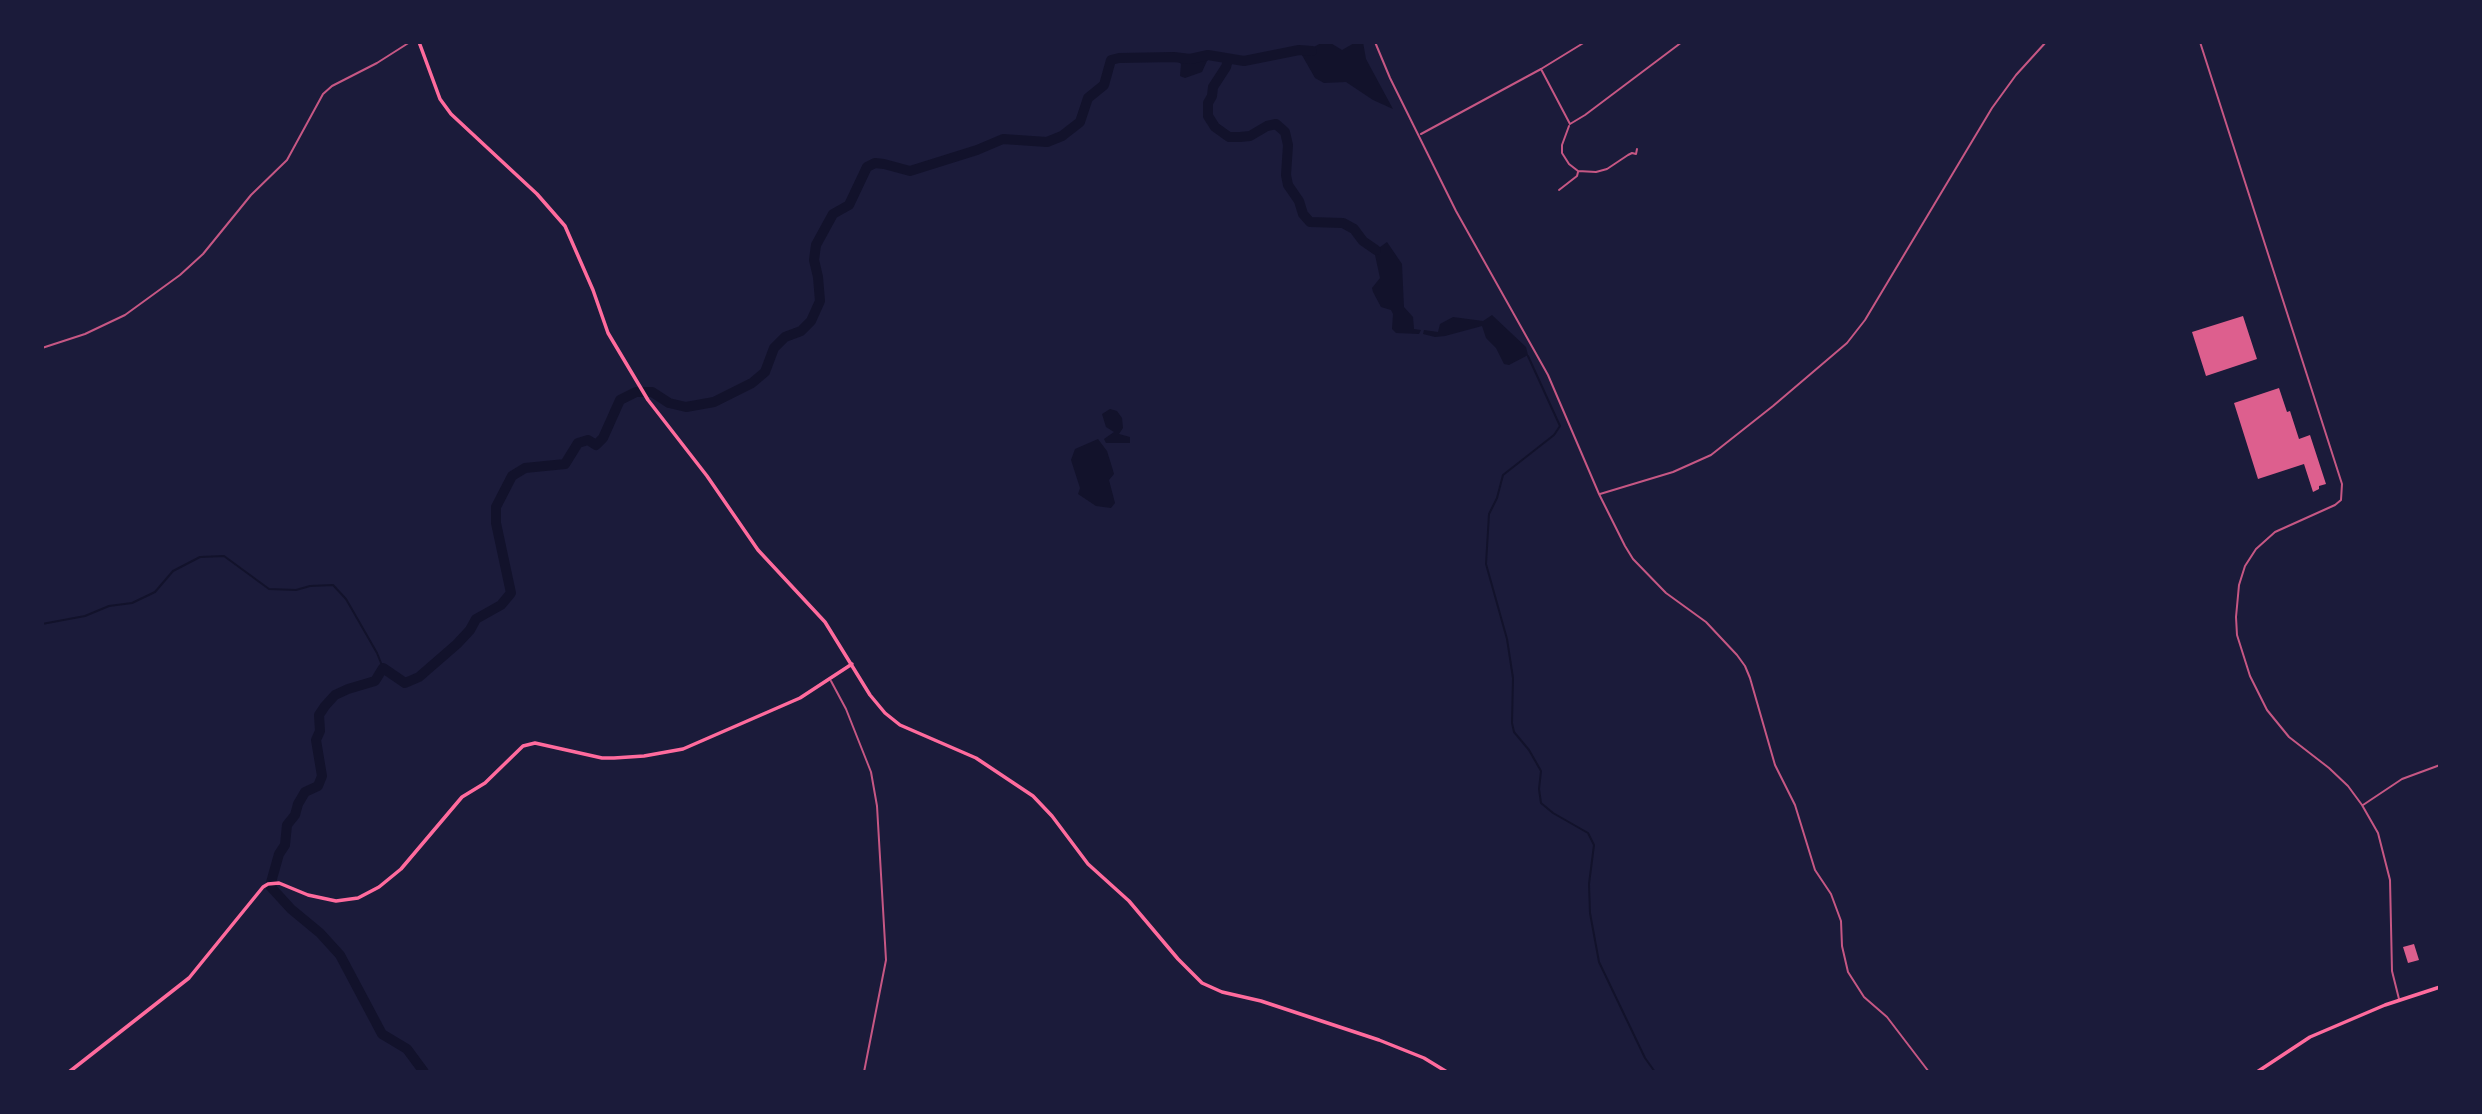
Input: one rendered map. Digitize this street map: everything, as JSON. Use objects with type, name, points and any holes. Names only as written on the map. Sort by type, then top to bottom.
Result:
[{"type":"main road","points":[[419,42],[445,107],[547,203],[565,226],[593,289],[608,333],[648,400],[707,476],[758,550],[825,622],[870,695],[894,721],[976,758],[1033,796],[1052,816],[1088,864],[1129,901],[1202,983],[1222,992],[1261,1001],[1379,1040],[1424,1058],[1447,1072]]},
{"type":"main road","points":[[69,1072],[189,978],[254,897],[270,884],[335,901],[358,898],[379,887],[401,869],[462,797],[485,783],[516,750],[529,743],[602,758],[671,752],[698,744],[800,698],[852,664]]},
{"type":"main road","points":[[2257,1072],[2310,1037],[2399,1000],[2440,987]]},
{"type":"street","points":[[42,348],[85,334],[125,315],[180,275],[203,254],[251,195],[287,160],[323,94],[332,86],[410,42]]},
{"type":"street","points":[[1375,42],[1455,211],[1548,376],[1599,494],[1633,559],[1667,593],[1706,622],[1745,666],[1775,765],[1795,805],[1815,870],[1831,894],[1841,921],[1842,946],[1848,972],[1864,997],[1887,1017],[1929,1072]]},
{"type":"street","points":[[1420,135],[1585,42]]},
{"type":"street","points":[[1637,149],[1636,155],[1628,155],[1607,169],[1596,172],[1578,171],[1569,164],[1562,153],[1562,145],[1570,124],[1682,42]]},
{"type":"street","points":[[1599,494],[1673,472],[1711,455],[1847,343],[1865,320],[1992,108],[2016,75],[2046,42]]},
{"type":"street","points":[[2200,42],[2343,493],[2335,505],[2275,532],[2256,549],[2245,566],[2239,586],[2236,617],[2238,635],[2250,676],[2267,710],[2289,737],[2348,786],[2378,833],[2389,868],[2392,971],[2399,1000]]},
{"type":"street","points":[[1541,69],[1570,124]]},
{"type":"street","points":[[1559,190],[1577,176],[1578,171]]},
{"type":"street","points":[[1560,182],[1563,187]]},
{"type":"street","points":[[831,680],[846,709],[871,772],[877,806],[886,960],[864,1072]]},
{"type":"street","points":[[2362,805],[2402,779],[2440,765]]},
{"type":"shaded area","points":[[1329,42],[1342,50],[1356,42],[1363,42],[1366,59],[1393,109],[1373,100],[1346,82],[1324,83],[1315,78],[1299,50],[1310,49]]},
{"type":"shaded area","points":[[1206,52],[1215,54],[1214,60],[1207,61],[1202,72],[1185,78],[1180,76],[1181,64],[1178,61],[1181,56]]},
{"type":"shaded area","points":[[1387,242],[1402,264],[1404,307],[1413,317],[1414,329],[1421,330],[1419,334],[1396,333],[1392,329],[1391,310],[1381,307],[1373,292],[1372,288],[1380,278],[1376,250]]},
{"type":"shaded area","points":[[1492,315],[1526,347],[1528,355],[1509,365],[1504,364],[1496,348],[1486,338],[1482,326],[1445,336],[1423,334],[1424,330],[1438,332],[1440,324],[1453,317],[1483,321]]},
{"type":"shaded area","points":[[1110,409],[1117,411],[1122,418],[1123,428],[1119,434],[1130,437],[1130,443],[1106,443],[1104,439],[1114,432],[1106,427],[1102,414]]},
{"type":"shaded area","points":[[1098,439],[1107,451],[1114,474],[1109,480],[1115,503],[1111,508],[1096,506],[1078,494],[1080,488],[1071,460],[1075,449]]},
{"type":"building","points":[[2243,316],[2257,359],[2206,376],[2192,332]]},
{"type":"building","points":[[2279,388],[2299,439],[2310,435],[2326,484],[2313,492],[2304,464],[2258,479],[2234,403]]},
{"type":"building","points":[[2414,944],[2419,960],[2408,963],[2403,947]]},
{"type":"waterway","points":[[424,1072],[407,1049],[382,1034],[340,955],[270,886],[279,854],[285,845],[287,825],[295,815],[305,792],[318,786],[322,776],[316,740],[320,731],[319,715],[325,706],[335,695],[375,681],[383,668],[405,683],[419,677],[457,644],[476,619],[501,605],[511,593],[496,523],[496,507],[512,476],[525,468],[565,464],[578,443],[588,440],[596,445],[603,438],[620,400],[636,392],[652,392],[669,403],[686,407],[714,402],[752,383],[765,372],[774,348],[785,337],[801,331],[811,321],[820,301],[814,260],[816,245],[833,214],[849,205],[867,167],[875,163],[910,171],[1003,139],[1047,142],[1062,136],[1080,122],[1088,98],[1104,85],[1111,60],[1174,57],[1190,59],[1208,55],[1244,61],[1299,50],[1312,51]]},
{"type":"waterway","points":[[1228,60],[1213,87],[1208,103],[1208,116],[1215,127],[1229,137],[1240,137],[1250,136],[1276,124],[1285,132],[1288,145],[1288,185],[1299,201],[1303,214],[1310,222],[1343,223],[1354,229],[1363,241],[1376,250]]},
{"type":"waterway","points":[[1528,356],[1560,426],[1554,435],[1503,475],[1497,498],[1489,514],[1486,564],[1507,639],[1513,678],[1512,723],[1514,732],[1541,771],[1541,803],[1588,833],[1594,845],[1589,884],[1590,913],[1599,962],[1645,1058],[1655,1072]]},
{"type":"waterway","points":[[42,624],[85,616],[109,606],[132,603],[155,592],[173,571],[200,557],[224,556],[269,589],[296,590],[333,585],[346,599],[383,668]]}]
